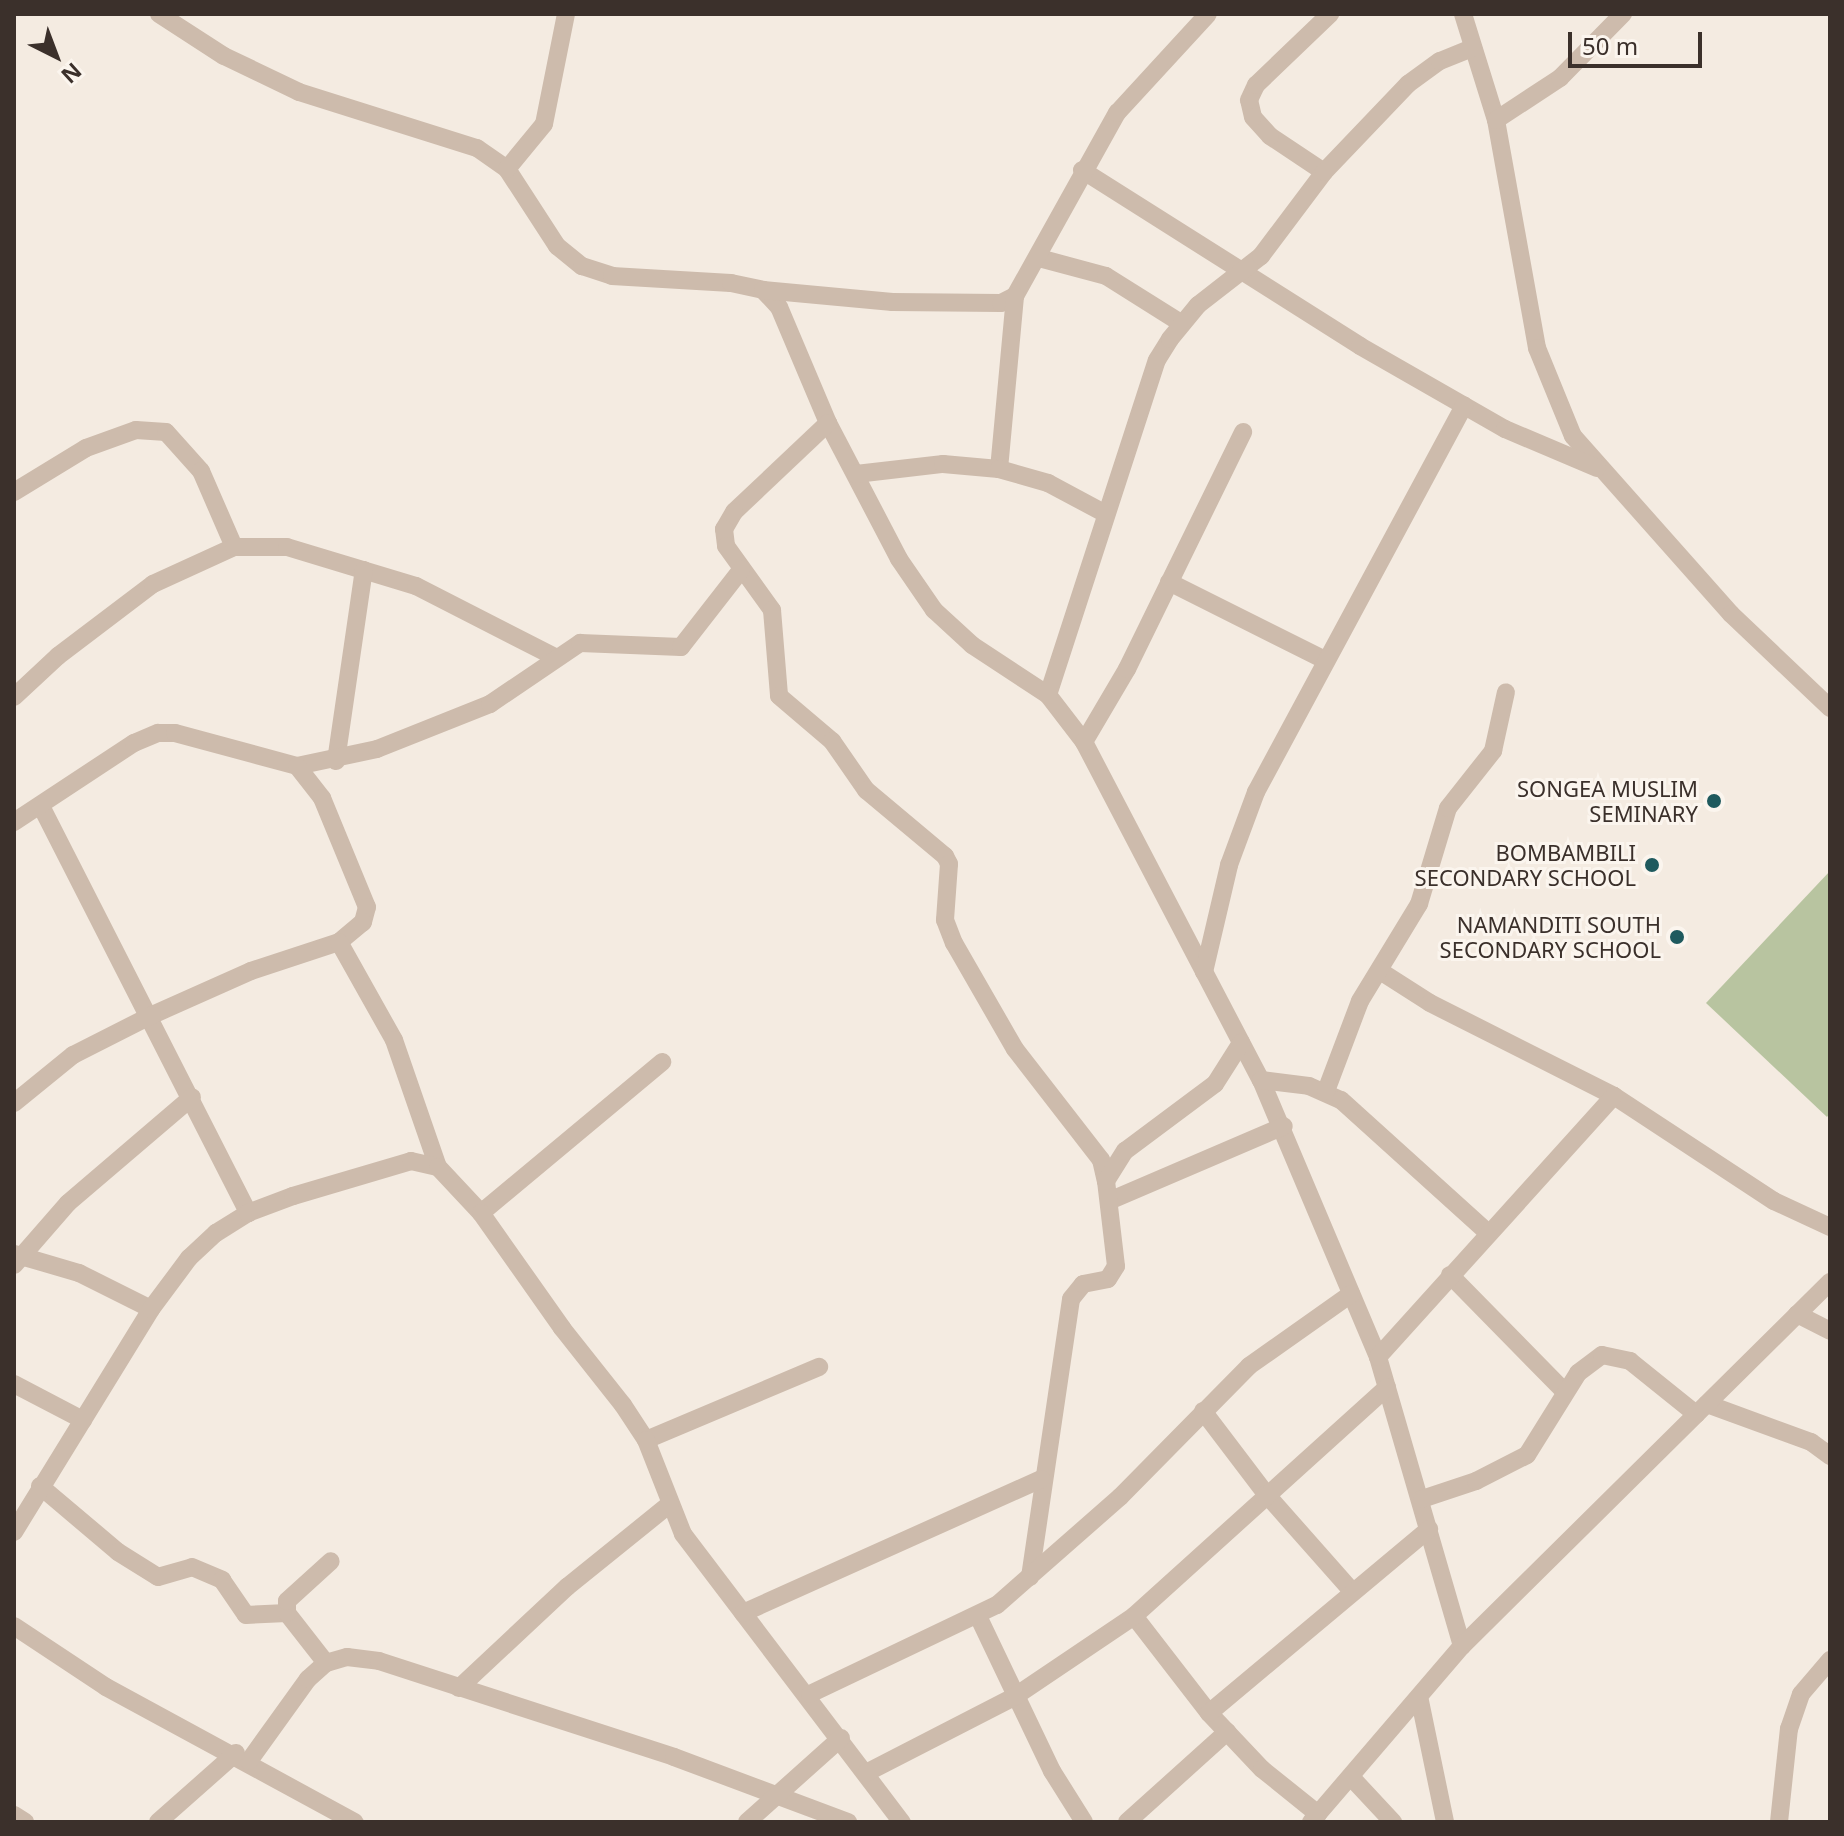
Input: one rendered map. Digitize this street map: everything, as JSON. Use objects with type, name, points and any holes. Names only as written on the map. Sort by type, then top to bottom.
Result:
[{"type":"street","points":[[159,14],[224,56],[299,92],[477,148],[507,169],[557,246],[582,266],[612,276],[731,283],[763,290],[892,302],[1001,303],[1015,296]]},
{"type":"street","points":[[507,169],[544,124],[566,14]]},
{"type":"street","points":[[999,469],[1015,296],[1039,258],[1082,170],[1117,113],[1208,14]]},
{"type":"street","points":[[1324,172],[1270,136],[1253,117],[1249,100],[1256,85],[1330,14]]},
{"type":"street","points":[[1463,14],[1496,120],[1545,376],[1573,436],[1597,468],[1775,660],[1830,708]]},
{"type":"street","points":[[1496,120],[1560,78],[1623,14]]},
{"type":"street","points":[[1048,695],[1157,360],[1181,323],[1243,274],[1324,172],[1408,84],[1440,61],[1473,48]]},
{"type":"street","points":[[1082,170],[1243,274],[1464,405],[1597,468]]},
{"type":"street","points":[[1039,258],[1106,276],[1181,323]]},
{"type":"street","points":[[763,290],[792,331],[828,423],[899,559],[934,610],[972,645],[1048,695],[1084,742],[1261,1080],[1284,1126],[1378,1357],[1422,1499],[1462,1646]]},
{"type":"street","points":[[1204,972],[1240,828],[1325,660],[1464,405]]},
{"type":"street","points":[[828,423],[734,512],[724,529],[726,546],[772,610],[779,696],[832,741],[866,790],[945,856],[949,864],[945,920],[954,943],[1015,1049],[1101,1160],[1106,1181],[1116,1266],[1108,1279],[1083,1284],[1071,1299],[1041,1479],[1030,1577]]},
{"type":"street","points":[[14,492],[86,448],[136,430],[166,432],[201,471],[234,547]]},
{"type":"street","points":[[1084,742],[1169,582],[1243,432]]},
{"type":"street","points":[[856,474],[943,464],[999,469],[1048,483],[1106,514]]},
{"type":"street","points":[[14,697],[58,656],[153,584],[234,547],[287,547],[416,586],[555,657]]},
{"type":"street","points":[[336,761],[364,570]]},
{"type":"street","points":[[14,822],[134,743],[158,733],[297,766],[336,761],[490,704],[555,657],[580,643],[681,647],[741,570]]},
{"type":"street","points":[[1169,582],[1325,660]]},
{"type":"street","points":[[1326,1091],[1347,1029],[1419,904],[1448,808],[1493,751],[1506,692]]},
{"type":"street","points":[[14,1103],[73,1055],[152,1015],[251,971],[339,942],[363,922],[363,887],[322,798],[297,766]]},
{"type":"street","points":[[41,806],[152,1015],[248,1213]]},
{"type":"street","points":[[339,942],[394,1040],[438,1167],[481,1213],[646,1440],[683,1534],[810,1694],[902,1822]]},
{"type":"street","points":[[1380,971],[1440,1008],[1614,1096],[1774,1201],[1830,1227]]},
{"type":"street","points":[[1106,1181],[1125,1151],[1215,1084],[1241,1043]]},
{"type":"street","points":[[481,1213],[662,1062]]},
{"type":"street","points":[[1261,1080],[1326,1091],[1366,1118],[1488,1233]]},
{"type":"street","points":[[1378,1357],[1614,1096]]},
{"type":"street","points":[[151,1309],[79,1273],[17,1258],[68,1203],[192,1097]]},
{"type":"street","points":[[1109,1201],[1284,1126]]},
{"type":"street","points":[[14,1532],[151,1309],[189,1258],[248,1213],[404,1163],[438,1167]]},
{"type":"street","points":[[1450,1275],[1565,1392]]},
{"type":"street","points":[[1134,1616],[1209,1713],[1314,1818],[1420,1701],[1462,1646],[1830,1282]]},
{"type":"street","points":[[810,1694],[978,1616],[1030,1577],[1120,1497],[1249,1366],[1351,1294]]},
{"type":"street","points":[[1797,1314],[1830,1331]]},
{"type":"street","points":[[1422,1499],[1476,1481],[1527,1455],[1578,1373],[1602,1355],[1630,1361],[1702,1409],[1811,1442],[1830,1456]]},
{"type":"street","points":[[646,1440],[819,1367]]},
{"type":"street","points":[[14,1384],[83,1420]]},
{"type":"street","points":[[866,1773],[1014,1697],[1134,1616],[1387,1387]]},
{"type":"street","points":[[1203,1411],[1266,1494],[1351,1590]]},
{"type":"street","points":[[743,1613],[1041,1479]]},
{"type":"street","points":[[40,1486],[118,1552],[158,1577],[192,1567],[222,1580],[246,1615],[287,1613]]},
{"type":"street","points":[[459,1688],[579,1577],[670,1504]]},
{"type":"street","points":[[1209,1713],[1351,1590],[1429,1529]]},
{"type":"street","points":[[326,1663],[287,1613],[287,1601],[297,1588],[331,1561]]},
{"type":"street","points":[[978,1616],[1014,1697],[1084,1822]]},
{"type":"street","points":[[14,1626],[106,1687],[242,1757],[355,1822]]},
{"type":"street","points":[[158,1822],[242,1757],[308,1679],[326,1663],[347,1657],[379,1661],[848,1822]]},
{"type":"street","points":[[1779,1822],[1789,1729],[1801,1694],[1830,1660]]},
{"type":"street","points":[[1420,1701],[1445,1822]]},
{"type":"street","points":[[1127,1822],[1227,1732]]},
{"type":"street","points":[[747,1822],[841,1738]]},
{"type":"street","points":[[1351,1777],[1393,1822]]},
{"type":"street","points":[[14,1815],[25,1822]]},
{"type":"green space","points":[[1830,871],[1830,1113],[1827,1117],[1706,1003]]},
{"type":"place","name":"SONGEA MUSLIM SEMINARY","points":[[1714,801]]},
{"type":"place","name":"BOMBAMBILI SECONDARY SCHOOL","points":[[1652,865]]},
{"type":"place","name":"NAMANDITI SOUTH SECONDARY SCHOOL","points":[[1677,937]]}]
